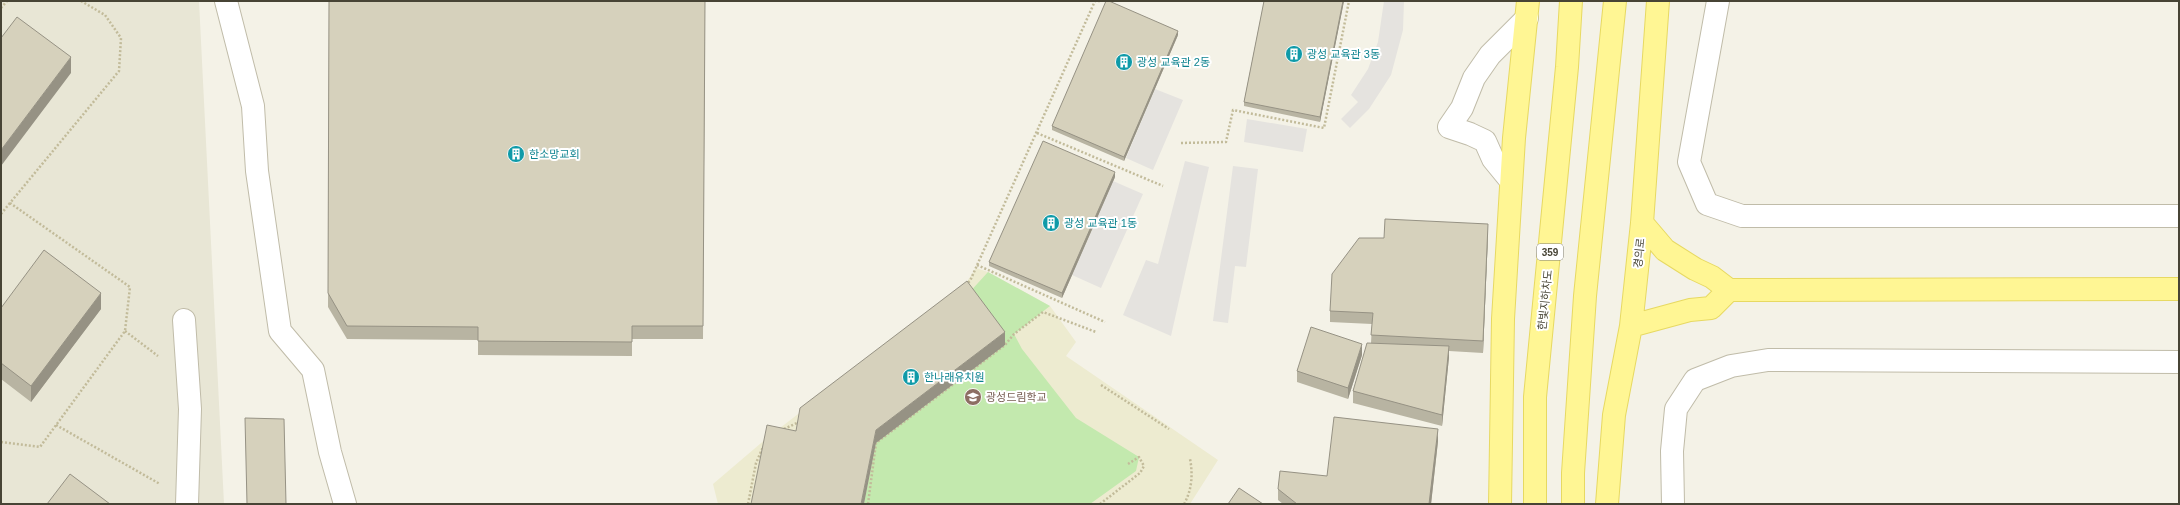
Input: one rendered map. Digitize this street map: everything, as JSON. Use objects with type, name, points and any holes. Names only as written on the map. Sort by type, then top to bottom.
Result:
[{"type":"main road","name":"한빛지하차도","points":[[1535,504],[1535,398],[1567,67],[1571,1]]},
{"type":"main road","points":[[1573,504],[1573,473],[1585,296],[1615,1]]},
{"type":"main road","name":"경의로","points":[[1607,504],[1614,415],[1631,326],[1642,223],[1658,1]]},
{"type":"main road","points":[[1500,504],[1503,319],[1511,181],[1527,9]]},
{"type":"main road","points":[[1642,223],[1665,250],[1695,269],[1735,290],[2179,288]]},
{"type":"main road","points":[[1631,326],[1690,310],[1711,308],[1735,290]]},
{"type":"street","points":[[226,1],[253,106],[258,171],[280,331],[313,370],[330,452],[345,504]]},
{"type":"street","points":[[1718,1],[1689,162],[1707,204],[1742,216],[2179,216]]},
{"type":"street","points":[[1511,181],[1493,159],[1485,141],[1449,127],[1462,108],[1474,78],[1490,55],[1527,9]]},
{"type":"street","points":[[184,320],[190,410],[187,501]]},
{"type":"street","points":[[1673,504],[1672,451],[1676,409],[1695,380],[1731,366],[1768,360],[2179,362]]},
{"type":"path","points":[[1,8],[7,1]]},
{"type":"path","points":[[1,214],[119,71],[121,38],[105,15],[81,1]]},
{"type":"path","points":[[964,286],[970,281],[1095,1],[1100,1]]},
{"type":"path","points":[[1181,144],[1226,142],[1233,110],[1324,128],[1349,1]]},
{"type":"path","points":[[1037,133],[1163,186]]},
{"type":"path","points":[[1,442],[40,447],[125,331],[130,287],[10,202]]},
{"type":"path","points":[[977,265],[1105,322]]},
{"type":"path","points":[[868,504],[876,443],[1005,345],[1019,330],[1043,312],[1096,332]]},
{"type":"path","points":[[1101,385],[1169,429]]},
{"type":"path","points":[[780,432],[800,422]]},
{"type":"path","points":[[56,425],[187,501]]},
{"type":"path","points":[[748,504],[756,463],[764,444]]},
{"type":"path","points":[[1100,504],[1140,473],[1144,466],[1139,457],[1128,464]]},
{"type":"path","points":[[1184,504],[1190,494],[1192,468],[1190,459]]},
{"type":"shaded area","points":[[1,1],[199,1],[224,504],[1,504]]},
{"type":"shaded area","points":[[1384,1],[1404,1],[1403,30],[1391,75],[1369,109],[1350,128],[1341,119],[1358,102],[1351,95],[1368,69],[1378,42]]},
{"type":"shaded area","points":[[1155,89],[1183,100],[1153,170],[1126,158]]},
{"type":"shaded area","points":[[1247,119],[1307,129],[1303,152],[1244,142]]},
{"type":"shaded area","points":[[1185,161],[1209,167],[1171,336],[1123,315],[1146,260],[1158,264]]},
{"type":"shaded area","points":[[1233,166],[1258,169],[1246,267],[1235,266],[1228,323],[1213,321]]},
{"type":"shaded area","points":[[1113,181],[1143,194],[1101,288],[1072,275]]},
{"type":"shaded area","name":"광성드림학교","points":[[976,268],[988,272],[1050,306],[1076,342],[1066,356],[1218,460],[1190,504],[718,504],[713,484],[767,438],[964,286]]},
{"type":"green space","points":[[988,272],[1050,306],[1014,334],[1022,349],[1076,418],[1139,457],[1136,471],[1090,504],[864,504],[876,443],[1005,345],[967,295]]},
{"type":"building","name":"한소망교회","points":[[329,1],[705,1],[703,326],[632,326],[632,342],[478,341],[478,327],[347,326],[328,293]]},
{"type":"building","name":"광성 교육관 2동","points":[[1106,1],[1178,31],[1124,157],[1052,126]]},
{"type":"building","name":"광성 교육관 3동","points":[[1264,1],[1343,1],[1320,117],[1244,102]]},
{"type":"building","points":[[17,17],[71,57],[1,150],[1,38]]},
{"type":"building","name":"광성 교육관 1동","points":[[1043,141],[1115,172],[1062,293],[989,262]]},
{"type":"building","points":[[1385,219],[1488,224],[1483,341],[1371,335],[1373,313],[1330,311],[1332,274],[1359,238],[1384,238]]},
{"type":"building","points":[[44,250],[101,293],[31,386],[1,363],[1,308]]},
{"type":"building","points":[[967,281],[1005,332],[876,430],[861,504],[751,504],[767,425],[796,431],[800,408]]},
{"type":"building","points":[[1311,327],[1362,344],[1348,388],[1297,371]]},
{"type":"building","points":[[1367,343],[1449,346],[1442,415],[1353,391]]},
{"type":"building","points":[[1334,417],[1438,429],[1429,504],[1297,504],[1278,489],[1280,471],[1327,476]]},
{"type":"building","points":[[245,418],[284,419],[286,504],[247,504]]},
{"type":"building","points":[[70,474],[110,504],[47,504]]},
{"type":"building","points":[[1239,488],[1263,504],[1228,504]]},
{"type":"place","name":"광성 교육관 3동","points":[[1294,54]]},
{"type":"place","name":"광성 교육관 2동","points":[[1124,62]]},
{"type":"place","name":"한소망교회","points":[[516,154]]},
{"type":"place","name":"광성 교육관 1동","points":[[1051,223]]},
{"type":"place","name":"한나래유치원","points":[[911,377]]},
{"type":"place","name":"광성드림학교","points":[[973,397]]}]
